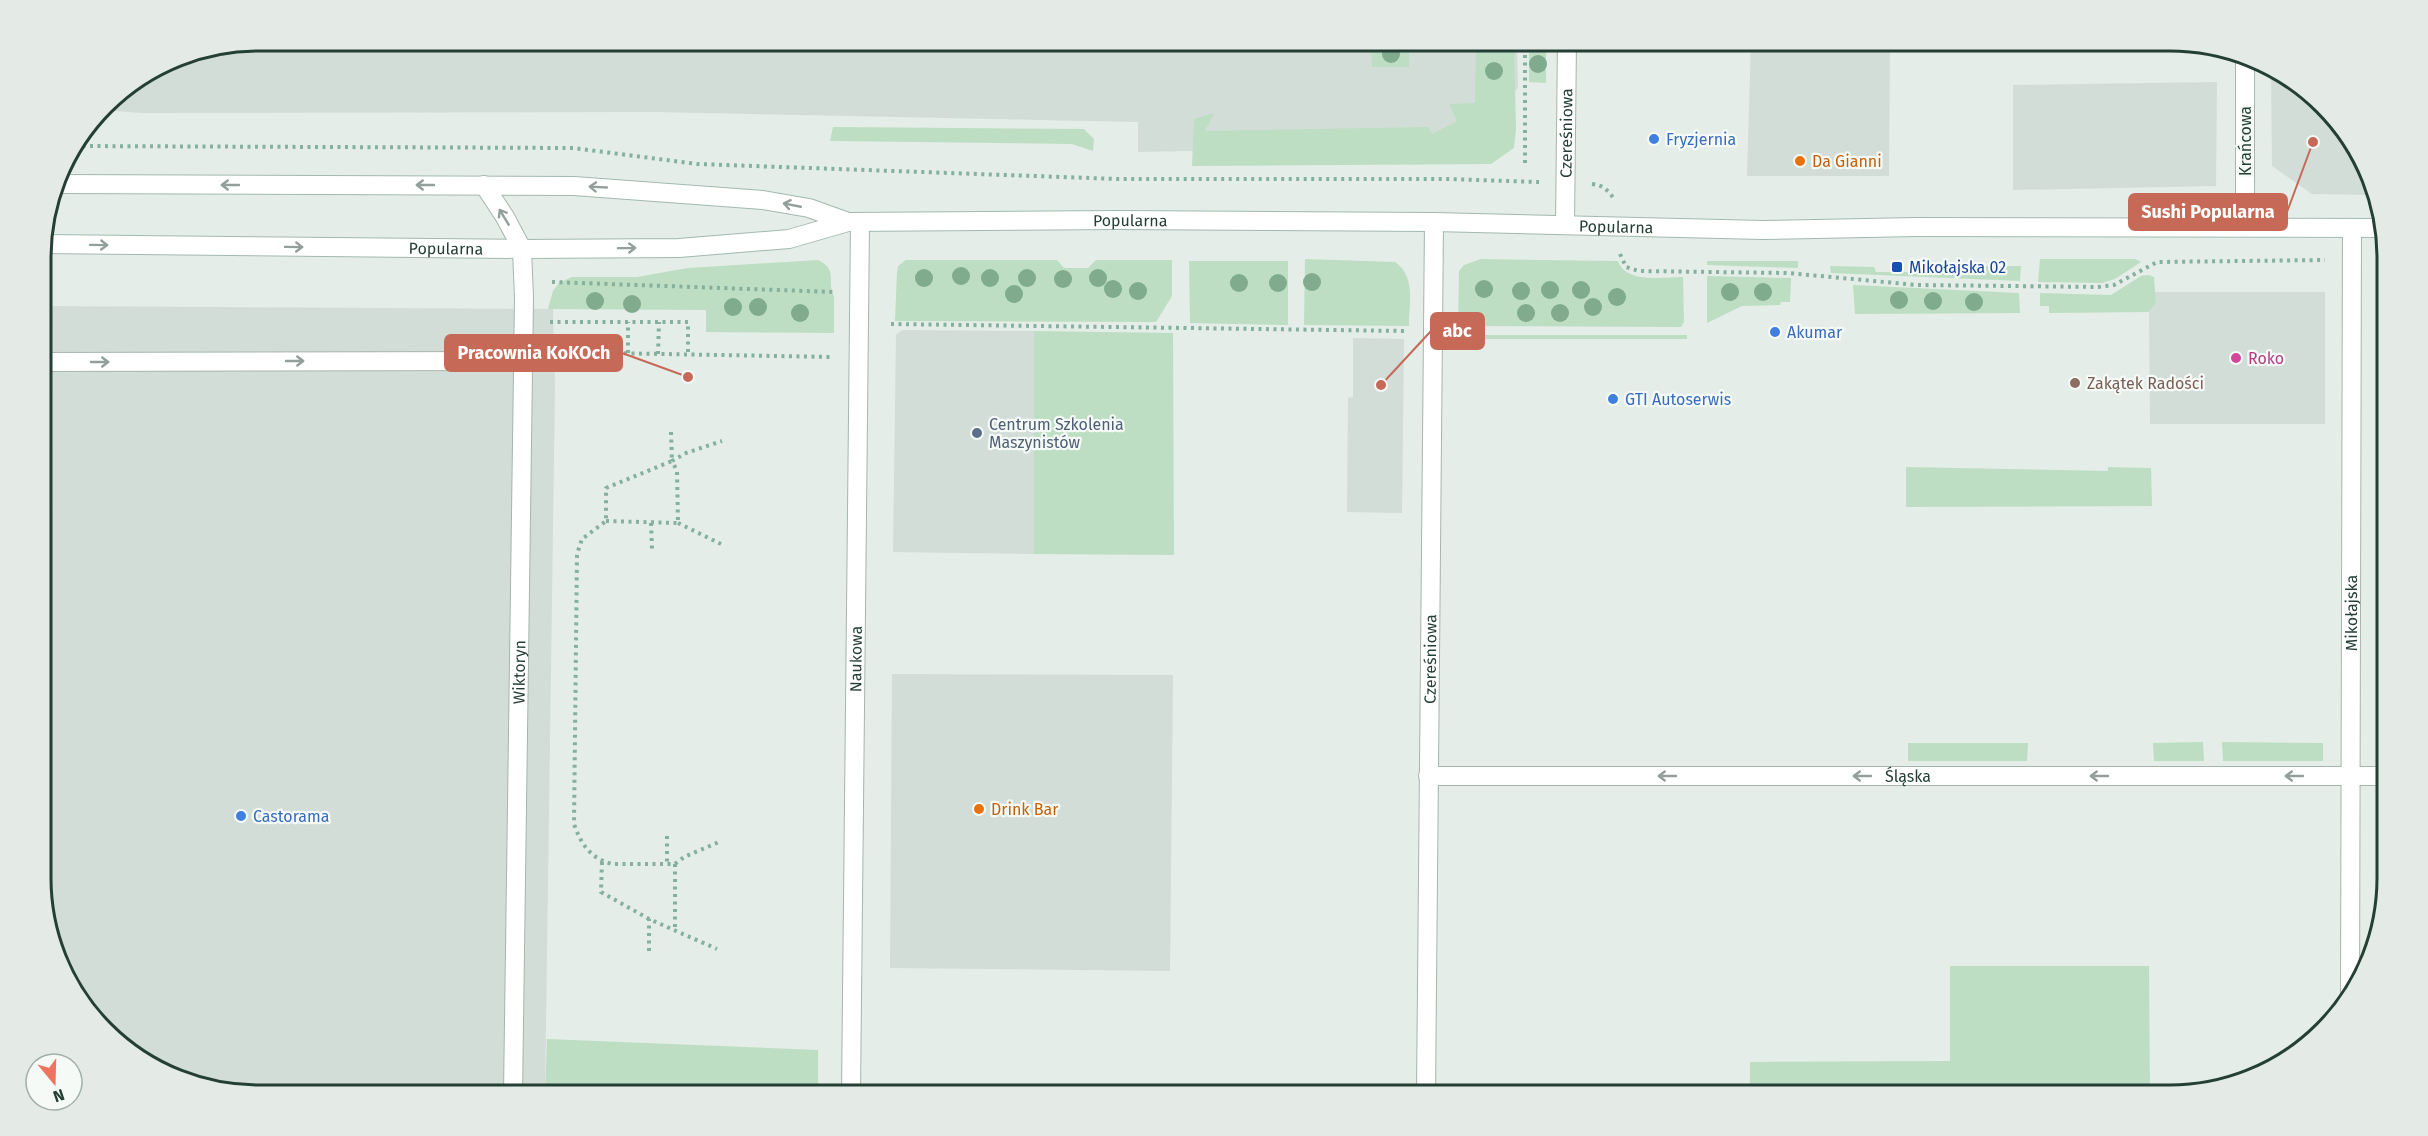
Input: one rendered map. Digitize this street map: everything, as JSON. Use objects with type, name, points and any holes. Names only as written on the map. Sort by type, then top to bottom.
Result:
[{"type":"street","name":"Czereśniowa","points":[[1565,225],[1568,51]]},
{"type":"street","name":"Krańcowa","points":[[2245,65],[2245,226]]},
{"type":"street","name":"Popularna","points":[[65,184],[574,186],[763,200],[809,208],[854,222]]},
{"type":"street","points":[[484,185],[522,249]]},
{"type":"street","name":"Popularna","points":[[51,244],[522,249],[679,248],[778,240],[854,222],[1140,220],[1434,222],[1763,230],[1916,227],[2374,228]]},
{"type":"street","name":"Naukowa","points":[[851,1085],[854,222]]},
{"type":"street","name":"Czereśniowa","points":[[1426,1085],[1434,222]]},
{"type":"street","name":"Mikołajska","points":[[2350,980],[2352,228]]},
{"type":"street","name":"Wiktoryn","points":[[513,1085],[523,361],[522,249]]},
{"type":"street","points":[[51,362],[523,361]]},
{"type":"street","name":"Śląska","points":[[1428,776],[2377,776]]},
{"type":"path","points":[[1525,51],[1525,164]]},
{"type":"path","points":[[84,146],[573,148],[697,164],[779,167],[1118,179],[1450,179],[1599,185],[1609,191],[1616,203],[1617,228],[1623,264],[1632,270],[1788,273],[1917,285],[2098,287],[2114,285],[2157,262],[2352,260]]},
{"type":"path","points":[[552,282],[837,292]]},
{"type":"path","points":[[546,322],[688,322],[688,355]]},
{"type":"path","points":[[628,322],[628,353]]},
{"type":"path","points":[[658,354],[659,322]]},
{"type":"path","points":[[891,324],[1412,332]]},
{"type":"path","points":[[546,342],[546,352],[837,357]]},
{"type":"path","points":[[671,432],[672,461],[677,471],[678,523]]},
{"type":"path","points":[[606,521],[606,488],[722,441]]},
{"type":"path","points":[[719,842],[684,857],[675,864],[612,864],[602,862],[588,852],[574,824],[575,662],[577,554],[582,539],[606,521],[678,523],[721,543]]},
{"type":"path","points":[[651,523],[652,549]]},
{"type":"path","points":[[667,836],[667,864]]},
{"type":"path","points":[[602,862],[601,892],[649,919],[717,949]]},
{"type":"path","points":[[675,864],[675,931]]},
{"type":"path","points":[[649,919],[649,951]]},
{"type":"shaded area","points":[[244,51],[1517,51],[1518,88],[1462,146],[1138,152],[1138,122],[656,112],[141,113],[113,111],[143,86],[179,67],[204,58]]},
{"type":"shaded area","points":[[1751,51],[1890,51],[1889,176],[1747,176]]},
{"type":"shaded area","points":[[2271,78],[2296,94],[2334,132],[2349,154],[2367,195],[2312,194],[2272,166]]},
{"type":"shaded area","points":[[2217,82],[2216,186],[2013,190],[2013,85]]},
{"type":"shaded area","points":[[2155,292],[2325,292],[2325,424],[2150,424],[2149,312],[2156,303]]},
{"type":"shaded area","points":[[51,306],[553,309],[555,386],[545,1085],[258,1085],[204,1078],[154,1057],[112,1024],[79,982],[58,932],[53,905],[51,878]]},
{"type":"shaded area","points":[[902,330],[1034,331],[1034,554],[893,552],[896,335]]},
{"type":"shaded area","points":[[1353,338],[1404,339],[1402,513],[1347,512],[1348,398],[1353,397]]},
{"type":"shaded area","points":[[892,674],[1173,675],[1170,971],[890,968]]},
{"type":"green space","points":[[1371,51],[1409,51],[1409,67],[1372,67]]},
{"type":"green space","points":[[1476,51],[1514,51],[1516,129],[1514,148],[1491,164],[1192,166],[1194,119],[1214,113],[1205,131],[1428,127],[1432,134],[1457,121],[1449,104],[1475,103]]},
{"type":"green space","points":[[1529,51],[1546,51],[1546,83],[1529,82]]},
{"type":"green space","points":[[833,127],[1084,129],[1094,139],[1093,151],[1072,144],[830,141]]},
{"type":"green space","points":[[1305,259],[1395,262],[1402,268],[1409,283],[1409,326],[1304,325]]},
{"type":"green space","points":[[1481,259],[1618,261],[1622,268],[1637,276],[1646,278],[1683,277],[1684,322],[1681,327],[1458,326],[1459,271],[1464,265]]},
{"type":"green space","points":[[2040,259],[2135,259],[2141,262],[2115,279],[2102,283],[2038,282]]},
{"type":"green space","points":[[818,260],[830,272],[834,297],[834,333],[706,332],[706,310],[548,309],[553,291],[559,283],[572,277],[637,277],[688,268]]},
{"type":"green space","points":[[906,260],[1057,260],[1064,268],[1088,268],[1096,260],[1172,260],[1172,296],[1156,322],[895,321],[898,266]]},
{"type":"green space","points":[[1189,261],[1288,261],[1288,325],[1190,323]]},
{"type":"green space","points":[[1707,261],[1798,261],[1798,268],[1707,265]]},
{"type":"green space","points":[[1830,266],[1874,267],[1876,272],[1910,272],[1913,266],[2021,266],[2020,281],[1831,273]]},
{"type":"green space","points":[[1707,276],[1791,278],[1790,302],[1781,302],[1780,305],[1742,306],[1707,323]]},
{"type":"green space","points":[[2141,276],[2154,277],[2156,303],[2149,312],[2049,313],[2049,306],[2040,306],[2040,293],[2111,295]]},
{"type":"green space","points":[[1853,285],[2019,293],[2020,313],[1855,314]]},
{"type":"green space","points":[[1034,331],[1173,333],[1174,555],[1034,554]]},
{"type":"green space","points":[[1458,335],[1687,335],[1687,339],[1457,339]]},
{"type":"green space","points":[[1906,467],[2108,471],[2108,467],[2151,468],[2152,506],[1906,507]]},
{"type":"green space","points":[[2203,742],[2204,761],[2154,761],[2153,743]]},
{"type":"green space","points":[[2222,742],[2323,743],[2323,761],[2223,761]]},
{"type":"green space","points":[[1908,743],[2028,743],[2027,761],[1908,761]]},
{"type":"green space","points":[[1950,966],[2149,966],[2150,1085],[1750,1085],[1750,1062],[1950,1061]]},
{"type":"green space","points":[[547,1039],[818,1050],[818,1085],[545,1085]]},
{"type":"place","name":"Fryzjernia","points":[[1654,139]]},
{"type":"place","name":"Sushi Popularna","points":[[2313,142]]},
{"type":"place","name":"Da Gianni","points":[[1800,161]]},
{"type":"place","name":"Mikołajska 02","points":[[1897,267]]},
{"type":"place","name":"Akumar","points":[[1775,332]]},
{"type":"place","name":"Roko","points":[[2236,358]]},
{"type":"place","name":"Pracownia KoKOch","points":[[688,377]]},
{"type":"place","name":"Zakątek Radości","points":[[2075,383]]},
{"type":"place","name":"abc","points":[[1381,385]]},
{"type":"place","name":"GTI Autoserwis","points":[[1613,399]]},
{"type":"place","name":"Centrum Szkolenia Maszynistów","points":[[977,433]]},
{"type":"place","name":"Drink Bar","points":[[979,809]]},
{"type":"place","name":"Castorama","points":[[241,816]]}]
